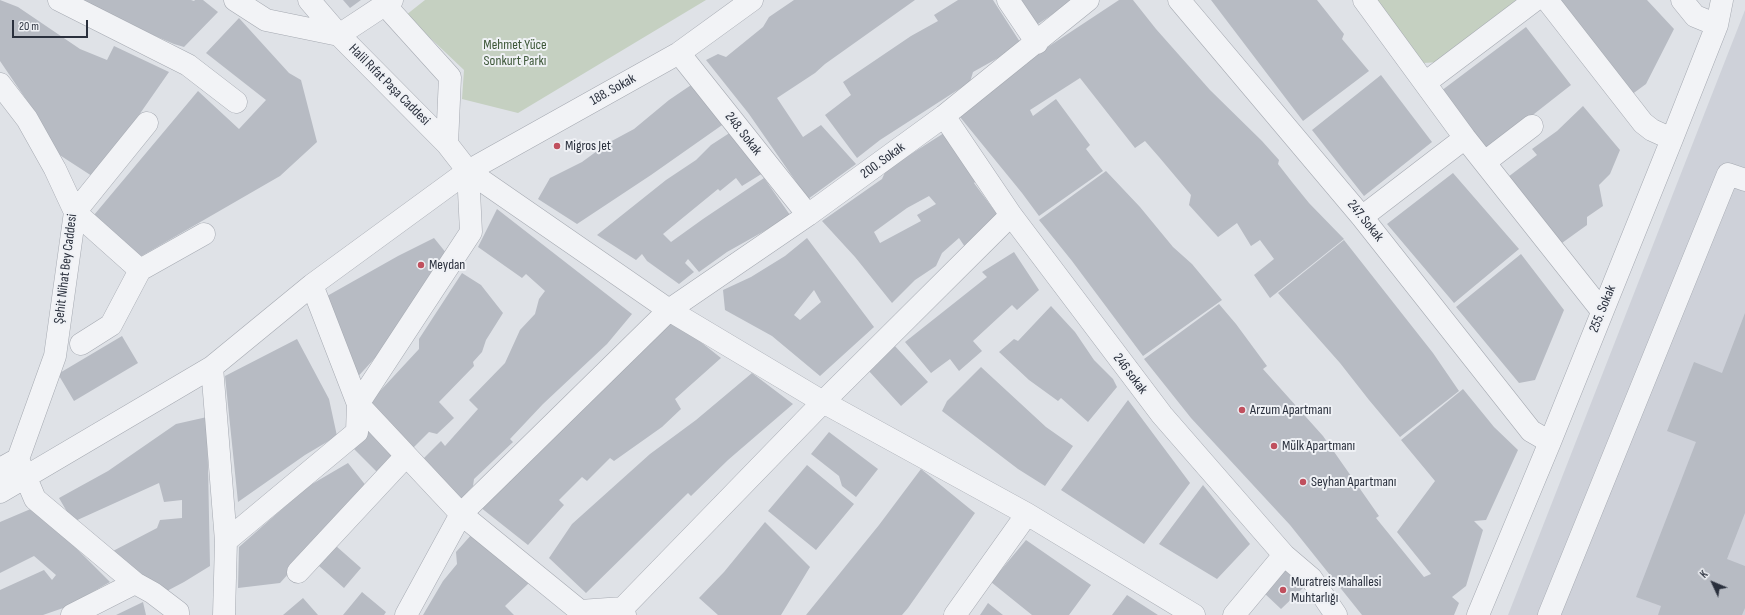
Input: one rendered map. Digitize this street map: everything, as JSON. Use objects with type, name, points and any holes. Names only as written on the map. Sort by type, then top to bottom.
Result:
[{"type":"street","points":[[59,0],[188,65],[236,102]]},
{"type":"street","points":[[235,0],[266,20],[339,35],[388,2],[450,78],[447,144]]},
{"type":"street","name":"Halil Rıfat Paşa Caddesi","points":[[309,0],[339,35],[447,144],[468,171],[670,310],[823,402],[1027,514],[1194,615]]},
{"type":"street","name":"188. Sokak","points":[[0,492],[18,469],[212,367],[312,285],[468,171],[679,53],[752,0]]},
{"type":"street","points":[[1008,0],[1036,42]]},
{"type":"street","name":"200. Sokak","points":[[406,615],[461,514],[670,310],[808,215],[944,116],[1088,0]]},
{"type":"street","name":"247. Sokak","points":[[1179,0],[1362,217],[1531,431],[1550,442]]},
{"type":"street","points":[[1364,0],[1465,138],[1602,311]]},
{"type":"street","points":[[1425,83],[1535,0]]},
{"type":"street","points":[[1547,0],[1643,123],[1652,130],[1672,139]]},
{"type":"street","points":[[1682,0],[1695,16],[1718,25]]},
{"type":"street","name":"255. Sokak","points":[[1478,615],[1550,442],[1718,25],[1722,0]]},
{"type":"street","name":"248. Sokak","points":[[679,53],[808,215]]},
{"type":"street","name":"Şehit Nihat Bey Caddesi","points":[[0,84],[27,119],[56,169],[75,212],[55,356],[18,469]]},
{"type":"street","name":"246 sokak","points":[[944,116],[1011,215],[1162,415],[1284,555],[1311,578],[1336,615]]},
{"type":"street","points":[[140,270],[75,212],[147,123]]},
{"type":"street","points":[[1485,162],[1532,126]]},
{"type":"street","points":[[1362,217],[1465,138]]},
{"type":"street","points":[[226,541],[357,432],[358,404],[471,232],[468,171]]},
{"type":"street","points":[[1549,615],[1728,174],[1745,180]]},
{"type":"street","points":[[312,285],[358,404],[461,514],[580,611],[624,612],[823,402],[1011,215]]},
{"type":"street","points":[[81,344],[111,325],[140,270],[204,234]]},
{"type":"street","points":[[212,367],[226,541],[224,615]]},
{"type":"street","points":[[298,572],[406,456]]},
{"type":"street","points":[[18,469],[35,499],[134,583],[153,593],[178,612],[178,615]]},
{"type":"street","points":[[955,615],[1027,514]]},
{"type":"street","points":[[1234,615],[1284,555]]},
{"type":"street","points":[[72,615],[134,583]]},
{"type":"shaded area","points":[[1745,10],[1745,615],[1508,615]]},
{"type":"green space","name":"Mehmet Yüce Sonkurt Parkı","points":[[425,0],[706,0],[518,113],[462,99],[464,70],[406,15]]},
{"type":"green space","points":[[1376,0],[1519,0],[1441,62],[1423,63]]},
{"type":"building","points":[[0,0],[18,7],[80,49],[107,60],[114,46],[169,72],[95,178],[55,152],[36,114],[0,61]]},
{"type":"building","points":[[65,0],[203,0],[218,12],[184,47]]},
{"type":"building","points":[[343,0],[361,0],[350,8]]},
{"type":"building","points":[[794,0],[915,0],[825,64],[815,73],[777,98],[803,137],[821,125],[856,164],[808,199],[749,114],[706,60],[718,54],[726,57],[763,27],[769,17]]},
{"type":"building","points":[[958,0],[993,0],[1020,42],[998,58],[973,72],[970,82],[880,140],[857,158],[825,115],[851,95],[843,82],[911,36],[938,21],[934,15]]},
{"type":"building","points":[[1019,0],[1074,0],[1035,26]]},
{"type":"building","points":[[1119,0],[1133,0],[1156,29],[1210,90],[1262,141],[1279,160],[1278,164],[1309,203],[1344,239],[1270,298],[1254,275],[1274,259],[1260,240],[1251,246],[1237,223],[1218,237],[1189,205],[1191,195],[1159,157],[1145,141],[1135,148],[1080,78],[1030,110],[1033,116],[1056,99],[1090,145],[1086,149],[1103,171],[1039,216],[960,117],[1007,74]]},
{"type":"building","points":[[1211,0],[1317,0],[1344,34],[1342,39],[1369,71],[1303,121]]},
{"type":"building","points":[[1557,0],[1647,0],[1674,29],[1646,84],[1631,95]]},
{"type":"building","points":[[239,18],[289,73],[301,80],[317,142],[280,176],[138,258],[94,215],[198,91],[239,129],[266,100],[206,53]]},
{"type":"building","points":[[1526,27],[1571,85],[1483,154],[1437,94]]},
{"type":"building","points":[[1381,75],[1432,142],[1364,196],[1312,130]]},
{"type":"building","points":[[697,81],[725,123],[651,175],[577,224],[538,199],[550,178],[582,162],[608,143],[634,129],[669,100]]},
{"type":"building","points":[[1583,106],[1620,150],[1610,174],[1599,185],[1603,206],[1587,217],[1587,225],[1555,248],[1504,180],[1537,155],[1532,149],[1557,131]]},
{"type":"building","points":[[731,132],[763,173],[742,186],[736,178],[720,191],[718,189],[663,234],[671,242],[764,178],[790,215],[727,252],[699,272],[688,259],[685,263],[694,272],[679,284],[647,261],[642,254],[636,260],[597,235],[666,180],[696,160],[711,145]]},
{"type":"building","points":[[944,133],[977,180],[974,183],[1000,218],[965,247],[959,238],[942,253],[936,266],[915,280],[892,303],[855,257],[822,221],[882,179],[886,170]],"holes":[[[929,196],[936,204],[917,215],[921,221],[880,243],[874,232],[907,208]]]},
{"type":"building","points":[[1106,171],[1140,207],[1173,247],[1192,264],[1222,300],[1143,356],[1072,261],[1039,220]]},
{"type":"building","points":[[1453,173],[1519,249],[1454,303],[1387,224]]},
{"type":"building","points":[[497,209],[632,314],[607,344],[543,404],[510,439],[513,442],[474,479],[473,486],[456,504],[420,462],[441,441],[445,446],[478,409],[469,400],[505,363],[520,330],[535,314],[539,299],[545,291],[526,274],[522,278],[478,247]]},
{"type":"building","points":[[434,238],[447,254],[395,336],[353,382],[320,300],[398,256]]},
{"type":"building","points":[[807,238],[874,327],[820,376],[772,336],[725,310],[723,290],[751,277],[785,256]],"holes":[[[814,290],[821,302],[800,320],[794,315]]]},
{"type":"building","points":[[1344,240],[1433,353],[1459,391],[1400,437],[1340,363],[1278,293]]},
{"type":"building","points":[[1014,252],[1039,290],[1017,310],[1012,305],[973,341],[982,351],[959,371],[950,359],[931,373],[905,342],[987,277],[982,272]]},
{"type":"building","points":[[1521,254],[1564,310],[1535,380],[1519,383],[1456,307]]},
{"type":"building","points":[[462,273],[481,285],[503,313],[486,340],[482,352],[473,362],[474,366],[439,402],[454,418],[437,434],[429,432],[411,450],[367,405],[419,349],[419,339]]},
{"type":"building","points":[[1219,304],[1267,366],[1263,369],[1323,436],[1379,516],[1376,518],[1424,577],[1431,574],[1397,532],[1435,481],[1401,440],[1463,389],[1494,427],[1518,450],[1486,520],[1474,521],[1483,530],[1466,586],[1452,597],[1459,603],[1454,615],[1362,615],[1290,525],[1191,418],[1144,359]]},
{"type":"building","points":[[1051,306],[1075,332],[1094,360],[1113,379],[1117,387],[1088,422],[1061,398],[1058,401],[1029,380],[999,352],[1014,339],[1018,341]]},
{"type":"building","points":[[1745,313],[1745,513],[1727,559],[1745,566],[1745,608],[1742,615],[1658,615],[1661,606],[1636,597],[1696,442],[1667,431],[1694,362],[1722,373]]},
{"type":"building","points":[[673,320],[721,358],[675,399],[681,409],[662,427],[614,461],[610,458],[587,481],[582,477],[559,500],[564,505],[528,545],[480,507]]},
{"type":"building","points":[[122,336],[138,363],[74,401],[58,374]]},
{"type":"building","points":[[297,339],[329,399],[337,436],[305,455],[238,502],[225,376]]},
{"type":"building","points":[[894,345],[928,382],[901,406],[868,370]]},
{"type":"building","points":[[981,367],[1046,427],[1073,446],[1045,486],[1018,469],[942,411],[947,401]]},
{"type":"building","points":[[752,373],[793,404],[728,460],[691,496],[688,493],[586,593],[549,558],[572,524],[650,454],[696,420]]},
{"type":"building","points":[[1128,400],[1190,483],[1144,544],[1061,490]]},
{"type":"building","points":[[207,417],[210,566],[165,592],[121,562],[113,551],[157,528],[160,520],[182,518],[182,500],[164,502],[159,483],[73,522],[59,498],[108,471],[176,424]]},
{"type":"building","points":[[370,429],[396,454],[378,473],[352,447]]},
{"type":"building","points":[[829,432],[878,469],[856,497],[842,486],[839,476],[811,454]]},
{"type":"building","points":[[348,463],[367,487],[280,583],[238,588],[239,547],[307,487]]},
{"type":"building","points":[[807,465],[854,504],[816,550],[768,511]]},
{"type":"building","points":[[921,469],[975,513],[908,608],[902,615],[806,615],[879,525]]},
{"type":"building","points":[[1203,485],[1250,544],[1217,579],[1159,544]]},
{"type":"building","points":[[33,508],[110,582],[66,607],[43,615],[0,615],[0,590],[44,570],[52,580],[56,575],[34,556],[0,573],[0,522]]},
{"type":"building","points":[[765,522],[810,567],[781,615],[718,615],[699,598],[724,572]]},
{"type":"building","points":[[472,534],[529,583],[505,606],[514,615],[423,615],[443,581],[457,564],[456,552]]},
{"type":"building","points":[[1026,540],[1091,585],[1069,615],[1032,615],[991,582]]},
{"type":"building","points":[[336,546],[361,568],[344,588],[319,566]]},
{"type":"building","name":"Muratreis Mahallesi Muhtarlığı","points":[[1285,570],[1303,588],[1281,609],[1263,592]]},
{"type":"building","points":[[362,592],[386,612],[384,615],[343,615]]},
{"type":"building","points":[[1127,595],[1158,615],[1112,615]]},
{"type":"building","points":[[303,598],[318,615],[283,615]]},
{"type":"building","points":[[143,602],[146,615],[116,615]]},
{"type":"building","points":[[988,603],[1003,615],[980,615]]},
{"type":"place","name":"Migros Jet","points":[[557,146]]},
{"type":"place","name":"Meydan","points":[[421,265]]},
{"type":"place","name":"Arzum Apartmanı","points":[[1242,410]]},
{"type":"place","name":"Mülk Apartmanı","points":[[1274,446]]},
{"type":"place","name":"Seyhan Apartmanı","points":[[1303,482]]},
{"type":"place","name":"Muratreis Mahallesi Muhtarlığı","points":[[1283,590]]}]
